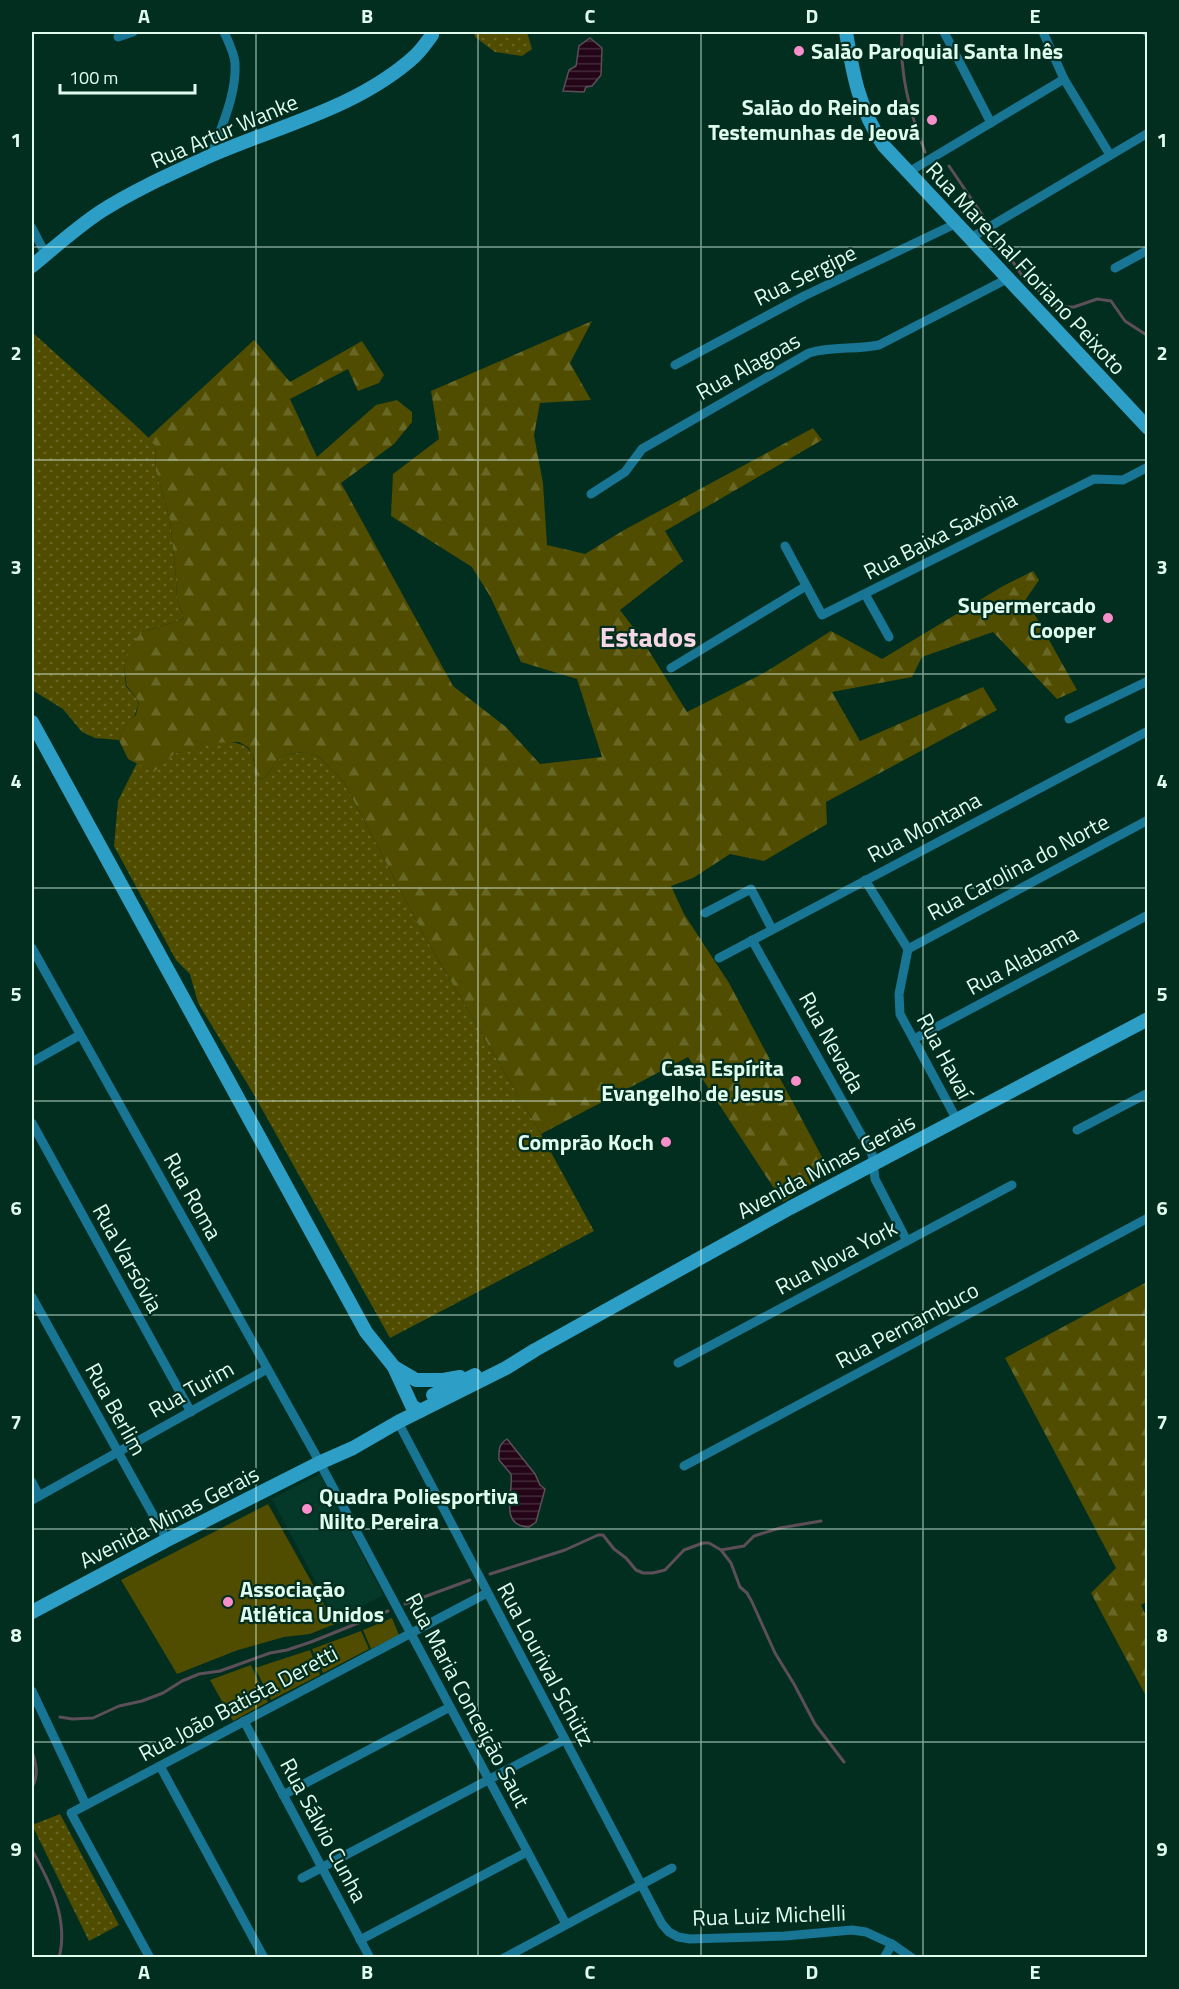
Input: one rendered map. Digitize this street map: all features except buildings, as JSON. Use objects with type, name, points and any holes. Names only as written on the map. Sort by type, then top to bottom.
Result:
[{"type":"street","points":[[118,37],[133,32]]},
{"type":"street","points":[[211,156],[230,98],[234,75],[233,53],[224,32]]},
{"type":"street","name":"Rua Marechal Floriano Peixoto","points":[[846,32],[855,83],[868,120],[884,146],[1148,428]]},
{"type":"street","points":[[944,32],[991,123]]},
{"type":"street","points":[[1043,32],[1064,79],[1110,155]]},
{"type":"street","name":"Rua Artur Wanke","points":[[32,266],[100,212],[152,184],[211,156],[316,115],[357,95],[393,74],[416,55],[433,33]]},
{"type":"street","points":[[907,173],[1064,79]]},
{"type":"street","points":[[969,239],[1148,133]]},
{"type":"street","name":"Rua Sergipe","points":[[675,365],[804,296],[955,224]]},
{"type":"street","points":[[32,228],[46,255]]},
{"type":"street","points":[[1115,268],[1148,250]]},
{"type":"street","name":"Rua Alagoas","points":[[591,494],[618,478],[642,449],[794,361],[821,350],[879,345],[1007,279]]},
{"type":"street","name":"Rua Baixa Saxônia","points":[[785,546],[822,615],[1094,479],[1123,480],[1148,467]]},
{"type":"street","points":[[671,668],[806,586]]},
{"type":"street","points":[[865,594],[889,637]]},
{"type":"street","points":[[1069,719],[1148,681]]},
{"type":"street","points":[[32,722],[366,1332],[421,1406]]},
{"type":"street","name":"Rua Montana","points":[[719,958],[1148,731]]},
{"type":"street","name":"Rua Carolina do Norte","points":[[908,949],[1148,820]]},
{"type":"street","points":[[865,880],[908,949]]},
{"type":"street","points":[[705,913],[751,889],[772,929]]},
{"type":"street","name":"Rua Alabama","points":[[914,1039],[1148,915]]},
{"type":"street","name":"Rua Nevada","points":[[752,940],[872,1154],[875,1179],[907,1241]]},
{"type":"street","name":"Rua Roma","points":[[32,948],[267,1369],[323,1461]]},
{"type":"street","name":"Rua Havaí","points":[[908,949],[898,994],[900,1014],[957,1120]]},
{"type":"street","name":"Avenida Minas Gerais","points":[[32,1612],[167,1540],[353,1448],[421,1406],[458,1394],[873,1165],[1148,1019]]},
{"type":"street","points":[[32,1062],[80,1035]]},
{"type":"street","points":[[1077,1130],[1148,1094]]},
{"type":"street","name":"Rua Varsóvia","points":[[32,1123],[190,1412]]},
{"type":"street","name":"Rua Nova York","points":[[678,1363],[1012,1185]]},
{"type":"street","name":"Rua Pernambuco","points":[[684,1466],[1148,1218]]},
{"type":"street","name":"Rua Berlim","points":[[32,1297],[167,1540]]},
{"type":"street","name":"Avenida Minas Gerais","points":[[323,1461],[366,1431],[421,1406],[488,1369],[526,1355]]},
{"type":"street","points":[[394,1367],[416,1380],[443,1380],[488,1369]]},
{"type":"street","name":"Rua Turim","points":[[32,1482],[35,1498],[267,1369]]},
{"type":"street","points":[[416,1380],[421,1406]]},
{"type":"street","name":"Rua Lourival Schütz","points":[[398,1422],[662,1924]]},
{"type":"street","name":"Rua Maria Conceição Saut","points":[[323,1461],[411,1633],[566,1924]]},
{"type":"street","name":"Rua João Batista Deretti","points":[[150,1958],[71,1813],[487,1593]]},
{"type":"street","points":[[32,1691],[86,1805]]},
{"type":"street","points":[[283,1795],[450,1707]]},
{"type":"street","name":"Rua Sálvio Cunha","points":[[244,1721],[370,1958]]},
{"type":"street","points":[[302,1878],[564,1740]]},
{"type":"street","points":[[160,1766],[264,1958]]},
{"type":"street","points":[[360,1940],[527,1852]]},
{"type":"street","points":[[504,1958],[672,1868]]},
{"type":"street","name":"Rua Luiz Michelli","points":[[662,1924],[678,1937],[690,1939],[785,1936],[852,1930],[866,1932],[892,1944],[912,1958]]},
{"type":"street","points":[[884,1958],[892,1944]]},
{"type":"shaded area","points":[[590,38],[602,48],[601,75],[592,86],[586,87],[584,92],[563,91],[569,70],[576,66],[579,46]]},
{"type":"shaded area","points":[[507,1439],[545,1489],[536,1522],[529,1527],[519,1525],[510,1515],[511,1474],[499,1460],[499,1451]]},
{"type":"shaded area","points":[[320,1474],[383,1595],[336,1620],[272,1499]]},
{"type":"green space","points":[[474,32],[527,32],[532,49],[522,56],[495,52],[475,37]]},
{"type":"green space","points":[[592,321],[570,363],[591,400],[540,403],[534,435],[543,483],[547,545],[585,554],[624,530],[813,428],[822,440],[665,531],[683,561],[620,610],[639,635],[687,712],[764,673],[831,631],[882,659],[1003,586],[1033,571],[1039,580],[1026,599],[1077,690],[1057,699],[993,632],[922,657],[912,677],[832,692],[860,741],[983,687],[997,710],[826,802],[827,824],[764,861],[730,854],[693,878],[671,886],[684,914],[729,983],[830,1172],[783,1202],[688,1057],[541,1134],[426,939],[344,782],[318,756],[303,752],[284,755],[265,778],[255,779],[254,760],[249,748],[239,742],[204,743],[190,752],[175,753],[154,772],[128,759],[119,740],[126,722],[136,715],[139,701],[127,686],[124,667],[129,647],[142,632],[184,619],[177,599],[170,520],[156,471],[155,445],[147,439],[254,340],[290,382],[362,341],[384,375],[379,383],[358,391],[348,369],[290,399],[317,457],[376,405],[397,400],[412,412],[412,422],[394,444],[341,483],[453,686],[506,727],[540,764],[602,757],[577,679],[521,662],[490,596],[472,567],[391,516],[393,474],[439,439],[431,391]]},
{"type":"green space","points":[[32,332],[155,444],[156,471],[170,520],[177,599],[184,619],[142,632],[124,667],[126,686],[139,701],[135,715],[126,723],[119,740],[95,738],[82,732],[63,709],[32,690]]},
{"type":"green space","points":[[220,741],[238,743],[248,749],[254,760],[255,779],[265,778],[284,755],[303,752],[318,756],[344,782],[426,939],[541,1134],[594,1231],[390,1338],[253,1093],[198,1003],[190,974],[176,960],[114,846],[118,801],[137,763],[154,771],[175,753],[190,751],[204,743]]},
{"type":"green space","points":[[1147,1282],[1148,1601],[1141,1605],[1147,1618],[1147,1698],[1091,1593],[1116,1568],[1005,1358]]},
{"type":"green space","name":"Associação Atlética Unidos","points":[[268,1504],[335,1624],[310,1634],[284,1637],[238,1650],[177,1674],[121,1580]]},
{"type":"green space","points":[[392,1618],[399,1635],[371,1649],[363,1630]]},
{"type":"green space","points":[[361,1631],[369,1649],[323,1673],[312,1649]]},
{"type":"green space","points":[[310,1650],[320,1675],[271,1700],[255,1668]]},
{"type":"green space","points":[[251,1665],[268,1702],[233,1721],[210,1680]]},
{"type":"green space","points":[[60,1814],[119,1925],[89,1941],[32,1825]]},
{"type":"waterway","points":[[902,32],[904,78],[925,152]]},
{"type":"waterway","points":[[949,166],[983,216]]},
{"type":"waterway","points":[[997,238],[1023,277],[1057,307],[1074,307],[1097,299],[1111,301],[1125,321],[1148,336]]},
{"type":"waterway","points":[[721,1550],[744,1546],[754,1536],[780,1528],[821,1521]]},
{"type":"waterway","points":[[490,1574],[565,1550],[598,1535],[603,1535],[636,1570],[643,1573],[665,1570],[684,1550],[709,1543],[721,1550],[731,1563],[740,1587],[752,1602],[775,1653],[815,1724],[844,1762]]},
{"type":"waterway","points":[[405,1604],[470,1580]]},
{"type":"waterway","points":[[60,1717],[93,1718],[119,1706],[163,1693],[199,1674],[220,1671],[270,1653],[287,1650],[388,1611]]},
{"type":"waterway","points":[[32,1751],[36,1765],[32,1787]]},
{"type":"waterway","points":[[32,1850],[51,1888],[60,1915],[62,1929],[59,1958]]},
{"type":"place","name":"Salão Paroquial Santa Inês","points":[[799,51]]},
{"type":"place","name":"Salão do Reino das Testemunhas de Jeová","points":[[932,120]]},
{"type":"place","name":"Supermercado Cooper","points":[[1108,618]]},
{"type":"place","name":"Casa Espírita Evangelho de Jesus","points":[[796,1081]]},
{"type":"place","name":"Comprão Koch","points":[[666,1142]]},
{"type":"place","name":"Quadra Poliesportiva Nilto Pereira","points":[[307,1509]]},
{"type":"place","name":"Associação Atlética Unidos","points":[[228,1602]]},
{"type":"district","name":"Estados","points":[[648,636]]}]
